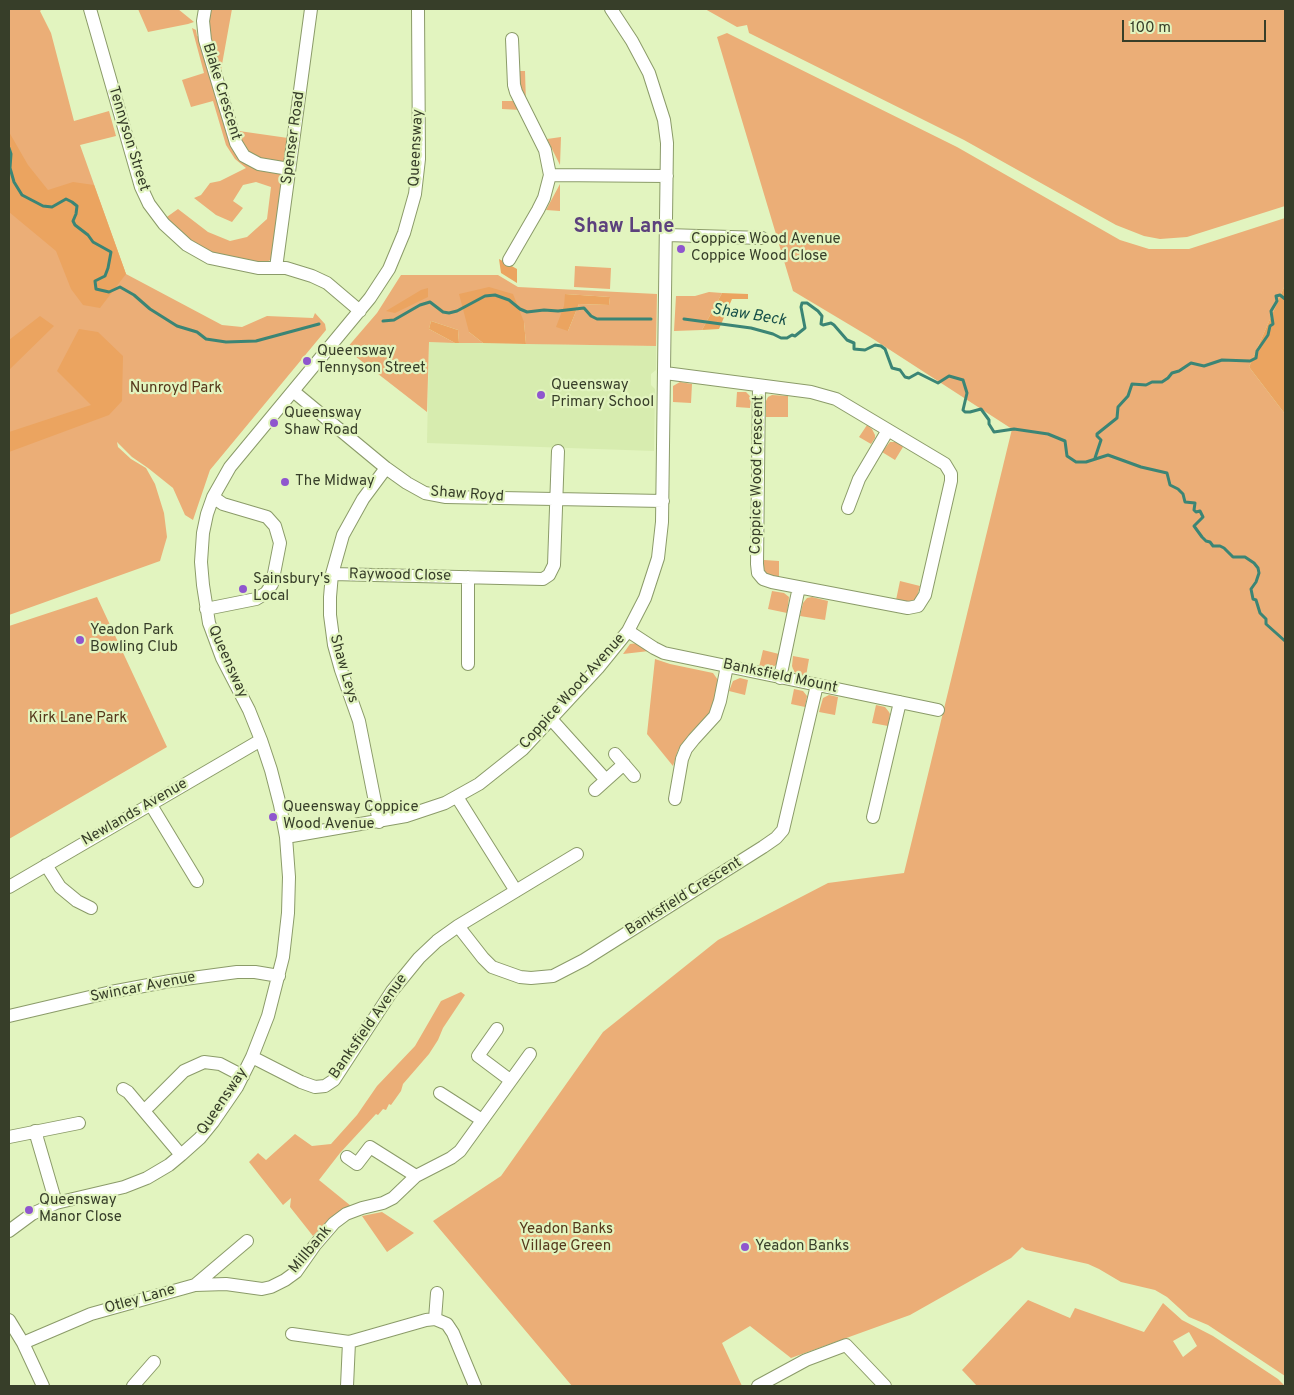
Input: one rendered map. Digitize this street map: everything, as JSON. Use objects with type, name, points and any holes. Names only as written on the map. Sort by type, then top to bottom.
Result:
[{"type":"street","name":"Tennyson Street","points":[[90,9],[141,187],[148,204],[158,218],[187,245],[204,255],[258,268],[276,268],[302,272],[327,283],[360,311]]},
{"type":"street","name":"Blake Crescent","points":[[205,9],[203,21],[204,40],[236,143],[244,156],[258,164],[289,169]]},
{"type":"street","name":"Spenser Road","points":[[276,268],[311,9]]},
{"type":"street","name":"Queensway","points":[[9,1231],[32,1214],[56,1203],[124,1187],[147,1178],[182,1155],[213,1122],[243,1076],[268,1016],[279,976],[288,913],[289,877],[286,837],[271,770],[261,740],[249,710],[222,658],[206,609],[202,585],[202,546],[207,514],[213,497],[230,467],[360,311],[378,286],[394,258],[404,233],[415,194],[419,158],[418,9]]},
{"type":"street","name":"Coppice Wood Avenue","points":[[286,837],[379,822],[428,809],[457,797],[479,784],[522,749],[608,657],[628,631],[645,598],[655,569],[660,541],[663,501],[667,143],[664,120],[655,87],[643,59],[611,9]]},
{"type":"street","points":[[509,260],[544,198],[550,175],[545,150],[516,92],[512,39]]},
{"type":"street","points":[[550,175],[667,176]]},
{"type":"street","points":[[667,235],[762,238]]},
{"type":"street","name":"Coppice Wood Crescent","points":[[665,372],[811,392],[836,399],[939,460],[949,469],[951,474],[923,600],[918,606],[908,608],[767,581],[761,576],[757,569],[759,386]]},
{"type":"street","name":"Shaw Royd","points":[[293,391],[386,468],[416,488],[434,495],[446,497],[557,500],[663,501]]},
{"type":"street","points":[[848,508],[859,479],[888,430]]},
{"type":"street","points":[[557,500],[558,451]]},
{"type":"street","name":"Shaw Leys","points":[[379,822],[359,721],[334,645],[330,615],[332,574],[343,535],[363,499],[386,468]]},
{"type":"street","points":[[206,609],[256,599],[266,593],[272,584],[280,543],[275,526],[267,517],[223,504],[213,497]]},
{"type":"street","name":"Raywood Close","points":[[332,574],[543,579],[549,575],[554,565],[557,500]]},
{"type":"street","name":"Raywood Close","points":[[468,577],[468,664]]},
{"type":"street","points":[[780,678],[799,587]]},
{"type":"street","name":"Banksfield Mount","points":[[628,631],[664,653],[938,710]]},
{"type":"street","points":[[675,799],[682,759],[694,739],[715,716],[727,666]]},
{"type":"street","name":"Banksfield Crescent","points":[[458,926],[482,958],[492,967],[520,977],[553,976],[584,960],[763,847],[776,838],[783,830],[817,685]]},
{"type":"street","points":[[873,817],[900,702]]},
{"type":"street","points":[[551,719],[606,780]]},
{"type":"street","name":"Newlands Avenue","points":[[9,887],[261,740]]},
{"type":"street","points":[[615,754],[634,776]]},
{"type":"street","points":[[595,790],[624,764]]},
{"type":"street","points":[[457,797],[516,891]]},
{"type":"street","points":[[151,805],[197,881]]},
{"type":"street","name":"Banksfield Avenue","points":[[252,1057],[301,1082],[315,1087],[325,1086],[334,1080],[397,985],[419,958],[437,941],[458,926],[577,854]]},
{"type":"street","points":[[46,865],[60,887],[77,901],[91,908]]},
{"type":"street","name":"Swincar Avenue","points":[[9,1016],[111,992],[170,981],[237,972],[279,976]]},
{"type":"street","points":[[497,1029],[478,1056],[510,1080]]},
{"type":"street","name":"Millbank","points":[[195,1284],[226,1284],[262,1289],[285,1280],[296,1272],[315,1245],[334,1223],[346,1214],[388,1201],[416,1176],[451,1158],[460,1151],[530,1054]]},
{"type":"street","points":[[149,1106],[184,1071],[204,1062],[220,1064],[243,1076]]},
{"type":"street","points":[[123,1089],[128,1092],[182,1155]]},
{"type":"street","points":[[440,1093],[482,1120]]},
{"type":"street","points":[[9,1137],[79,1123]]},
{"type":"street","points":[[36,1131],[56,1203]]},
{"type":"street","points":[[347,1157],[357,1164],[370,1147],[416,1176]]},
{"type":"street","name":"Otley Lane","points":[[23,1343],[91,1314],[195,1284],[248,1241]]},
{"type":"street","points":[[436,1319],[437,1293]]},
{"type":"street","points":[[292,1334],[349,1342],[426,1320],[436,1319],[447,1324],[475,1386]]},
{"type":"street","points":[[9,1320],[13,1333],[23,1343],[43,1386]]},
{"type":"street","points":[[347,1386],[349,1342]]},
{"type":"street","points":[[758,1386],[806,1360],[846,1345],[885,1386]]},
{"type":"street","points":[[133,1386],[154,1362]]},
{"type":"shaded area","points":[[9,132],[28,165],[48,190],[73,182],[94,185],[126,274],[100,308],[83,305],[71,289],[56,251],[9,212]]},
{"type":"shaded area","points":[[499,259],[517,269],[517,283],[501,273]]},
{"type":"shaded area","points":[[1285,285],[1285,414],[1249,367]]},
{"type":"shaded area","points":[[489,287],[513,294],[524,322],[526,344],[483,343],[469,332],[459,294]]},
{"type":"shaded area","points":[[428,288],[428,297],[395,313],[386,311],[421,290]]},
{"type":"shaded area","points":[[722,293],[748,294],[748,299],[732,299],[719,329],[702,330]]},
{"type":"shaded area","points":[[565,294],[610,297],[609,305],[579,304],[568,331],[556,327],[564,306]]},
{"type":"shaded area","points":[[40,316],[54,326],[9,370],[9,340]]},
{"type":"shaded area","points":[[431,321],[458,330],[459,343],[455,343],[429,329]]},
{"type":"shaded area","points":[[79,329],[98,332],[123,356],[122,401],[109,415],[9,452],[9,432],[91,405],[57,371]]},
{"type":"shaded area","name":"Queensway Primary School","points":[[429,342],[656,346],[656,370],[651,374],[651,385],[655,389],[654,451],[427,443]]},
{"type":"green space","name":"Nunroyd Park","points":[[9,9],[42,9],[40,11],[51,33],[74,121],[109,111],[116,136],[80,145],[126,274],[222,325],[242,327],[267,316],[313,318],[315,313],[325,324],[326,330],[210,470],[193,520],[185,515],[173,488],[132,457],[117,442],[118,447],[131,459],[146,468],[155,484],[164,513],[167,537],[160,561],[9,615]]},
{"type":"green space","points":[[138,9],[178,9],[194,22],[148,32]]},
{"type":"green space","points":[[211,9],[232,9],[221,70],[239,131],[288,138],[290,141],[284,163],[252,156],[238,140],[210,42],[209,17]]},
{"type":"green space","points":[[705,9],[1285,9],[1285,206],[1187,237],[1160,239],[1144,236],[1116,225],[964,140],[749,33],[747,25],[737,27]]},
{"type":"green space","points":[[192,28],[196,30],[197,36],[200,37],[232,144],[283,176],[272,259],[263,264],[240,261],[198,248],[164,219],[178,209],[208,232],[230,241],[247,237],[267,219],[271,187],[256,182],[243,185],[233,201],[243,208],[232,222],[216,215],[194,198],[201,195],[210,183],[220,181],[246,168],[235,159],[226,145],[213,101],[191,107],[182,80],[204,73]]},
{"type":"green space","name":"Yeadon Banks Village Green","points":[[727,33],[957,147],[1120,240],[1149,249],[1189,249],[1285,218],[1285,285],[1249,367],[1285,414],[1285,1376],[1208,1325],[1189,1317],[1167,1297],[1155,1290],[1121,1282],[1088,1264],[1026,1250],[1022,1247],[1011,1258],[910,1315],[791,1358],[750,1326],[722,1343],[742,1386],[572,1386],[433,1221],[501,1176],[603,1032],[718,940],[828,883],[904,873],[1012,429],[870,337],[793,291],[717,37]]},
{"type":"green space","points":[[517,71],[525,71],[526,104],[521,94]]},
{"type":"green space","points":[[502,101],[516,101],[521,110],[502,109]]},
{"type":"green space","points":[[561,137],[560,165],[547,139]]},
{"type":"green space","points":[[560,184],[560,211],[546,210]]},
{"type":"green space","points":[[575,266],[611,268],[610,289],[574,287]]},
{"type":"green space","points":[[401,275],[498,275],[518,287],[657,294],[656,346],[526,344],[524,322],[469,332],[483,343],[459,343],[458,330],[431,321],[429,329],[455,343],[429,342],[427,412],[346,349],[377,313]],"holes":[[[565,294],[610,297],[609,305],[579,304],[568,331]]]},
{"type":"green space","points":[[709,292],[722,293],[702,330],[674,331],[676,296],[695,296]]},
{"type":"green space","points":[[680,382],[692,384],[691,403],[673,402],[673,386]]},
{"type":"green space","points":[[737,392],[746,392],[749,395],[751,398],[750,408],[736,407]]},
{"type":"green space","points":[[772,395],[788,396],[788,417],[766,417],[766,401]]},
{"type":"green space","points":[[867,425],[875,435],[871,444],[859,437]]},
{"type":"green space","points":[[890,442],[897,442],[903,447],[895,460],[882,452]]},
{"type":"green space","points":[[764,560],[779,561],[779,577],[766,573],[763,567]]},
{"type":"green space","points":[[900,581],[920,586],[916,600],[910,603],[896,600]]},
{"type":"green space","points":[[772,591],[784,593],[789,597],[787,613],[768,609]]},
{"type":"green space","name":"Kirk Lane Park","points":[[97,597],[167,747],[9,839],[9,626]]},
{"type":"green space","points":[[812,597],[828,601],[825,620],[800,616],[803,603],[807,598]]},
{"type":"green space","points":[[638,643],[649,651],[623,654],[630,644]]},
{"type":"green space","points":[[763,650],[779,654],[777,664],[772,668],[759,667]]},
{"type":"green space","points":[[793,656],[809,659],[806,676],[794,672],[792,666]]},
{"type":"green space","points":[[655,659],[713,673],[718,680],[709,715],[685,740],[678,750],[673,766],[647,734]]},
{"type":"green space","points":[[740,678],[748,680],[745,695],[729,691],[733,681]]},
{"type":"green space","points":[[794,689],[803,691],[807,696],[805,707],[791,704]]},
{"type":"green space","points":[[829,695],[838,697],[835,715],[819,712],[823,698]]},
{"type":"green space","points":[[876,705],[885,707],[889,712],[888,726],[872,723]]},
{"type":"green space","points":[[461,992],[465,995],[443,1028],[438,1040],[429,1054],[403,1084],[401,1091],[391,1105],[389,1104],[386,1110],[383,1109],[378,1115],[376,1114],[340,1153],[319,1180],[351,1206],[330,1218],[313,1236],[290,1207],[291,1198],[283,1205],[249,1162],[258,1153],[266,1160],[295,1134],[312,1146],[331,1144],[357,1115],[377,1086],[415,1046],[441,1001]]},
{"type":"green space","points":[[382,1212],[414,1233],[387,1252],[362,1216]]},
{"type":"green space","points":[[1028,1300],[1070,1318],[1075,1308],[1144,1332],[1163,1303],[1182,1320],[1213,1336],[1278,1379],[1285,1386],[977,1386],[962,1370]],"holes":[[[1189,1332],[1197,1346],[1183,1357],[1173,1341]]]},
{"type":"waterway","points":[[9,148],[11,154],[10,168],[14,182],[22,195],[43,206],[52,207],[66,199],[72,202],[77,206],[73,221],[75,225],[88,235],[93,242],[111,252],[105,276],[95,281],[96,289],[109,292],[120,287],[177,326],[197,332],[206,339],[226,342],[256,341],[319,324]]},
{"type":"waterway","name":"Shaw Beck","points":[[383,321],[394,320],[420,305],[430,302],[443,312],[449,313],[457,311],[485,296],[495,295],[509,300],[527,312],[584,308],[591,316],[597,319],[651,319]]},
{"type":"waterway","points":[[1095,458],[1101,440],[1097,434],[1117,418],[1118,407],[1128,396],[1132,384],[1146,385],[1152,382],[1162,382],[1172,373],[1191,363],[1204,366],[1222,360],[1250,361],[1256,358],[1257,351],[1268,335],[1270,326],[1273,324],[1271,311],[1277,301],[1276,296],[1280,295],[1285,299]]},
{"type":"waterway","name":"Shaw Beck","points":[[684,319],[751,328],[781,338],[787,338],[792,335],[795,336],[805,328],[801,307],[802,303],[807,303],[822,316],[821,324],[831,323],[834,325],[847,340],[854,343],[854,349],[865,350],[875,345],[885,349],[892,368],[900,370],[905,377],[909,378],[918,373],[938,383],[949,376],[963,380],[967,393],[963,410],[970,412],[981,409],[989,420],[989,424],[994,432],[1014,429],[1048,434],[1065,441],[1067,456],[1076,462],[1086,462],[1108,455],[1141,467],[1167,473],[1170,485],[1183,494],[1185,502],[1195,503],[1194,510],[1196,512],[1200,511],[1203,517],[1194,526],[1202,537],[1213,546],[1224,548],[1233,557],[1245,557],[1258,568],[1259,573],[1251,589],[1253,599],[1256,600],[1260,613],[1266,619],[1266,624],[1285,641]]},
{"type":"place","name":"Coppice Wood Avenue Coppice Wood Close","points":[[681,249]]},
{"type":"place","name":"Queensway Tennyson Street","points":[[307,361]]},
{"type":"place","name":"Queensway Primary School","points":[[541,395]]},
{"type":"place","name":"Queensway Shaw Road","points":[[274,423]]},
{"type":"place","name":"The Midway","points":[[285,482]]},
{"type":"place","name":"Sainsbury's Local","points":[[243,589]]},
{"type":"place","name":"Yeadon Park Bowling Club","points":[[80,640]]},
{"type":"place","name":"Queensway Coppice Wood Avenue","points":[[273,817]]},
{"type":"place","name":"Queensway Manor Close","points":[[29,1210]]},
{"type":"place","name":"Yeadon Banks","points":[[745,1247]]},
{"type":"district","name":"Shaw Lane","points":[[624,228]]}]
